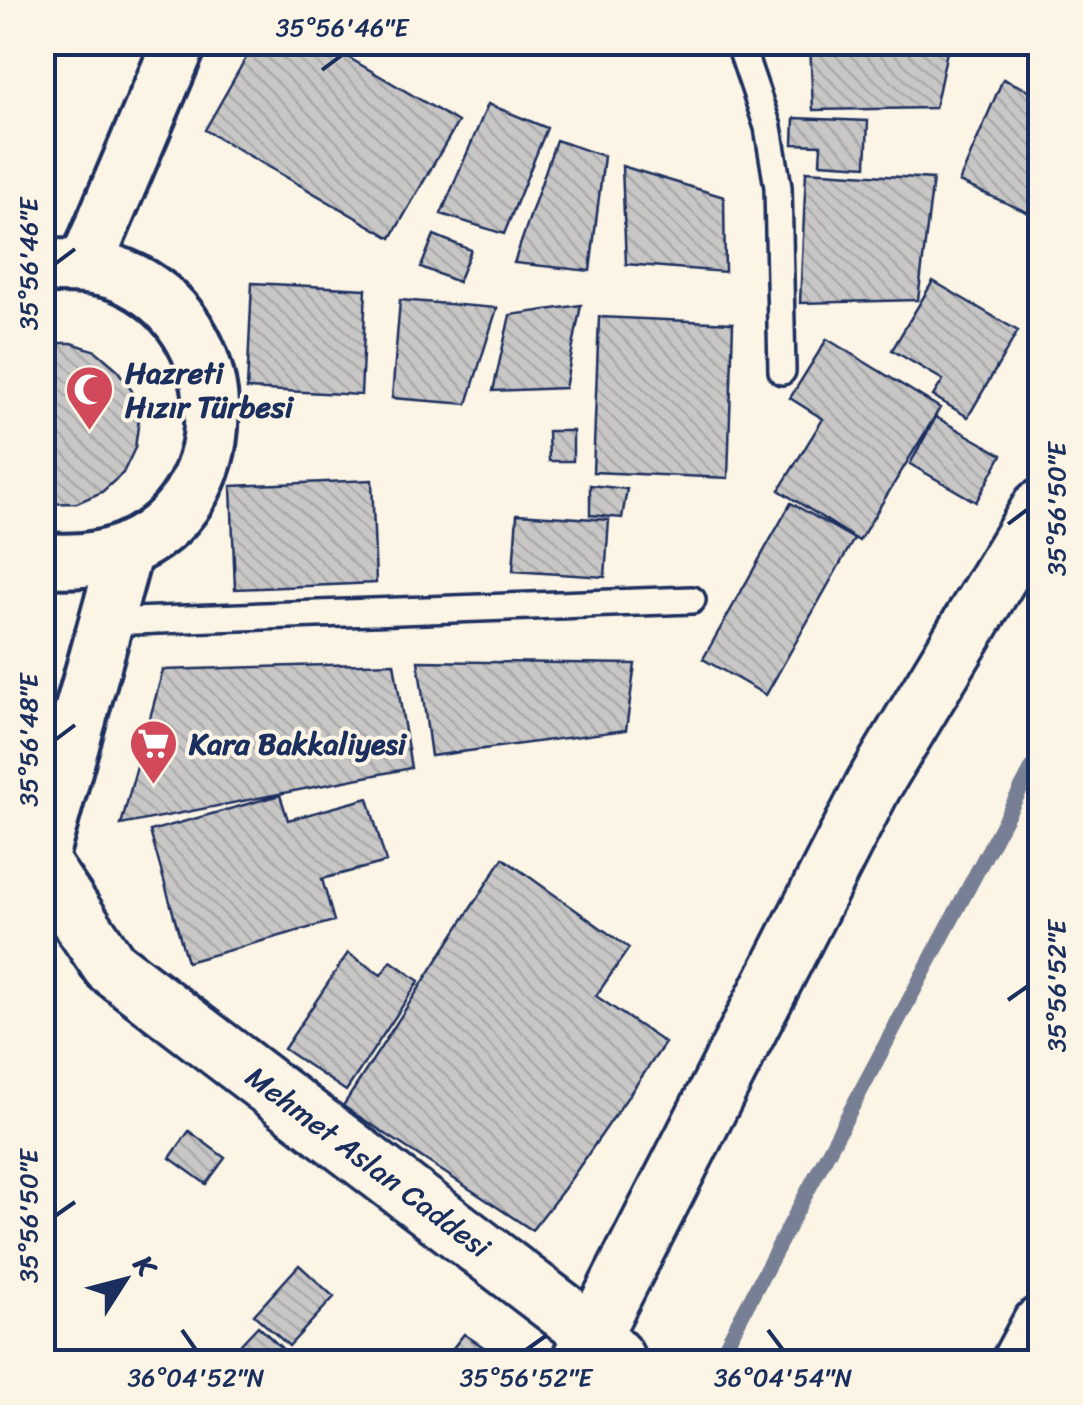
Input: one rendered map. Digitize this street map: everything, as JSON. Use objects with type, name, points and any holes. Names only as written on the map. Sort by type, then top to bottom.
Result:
[{"type":"street","points":[[42,560],[79,562],[126,550],[166,523],[196,486],[212,440],[212,393],[198,347],[170,308],[131,280],[64,266],[180,42]]},
{"type":"street","points":[[598,1353],[873,786],[1040,508]]},
{"type":"street","points":[[42,853],[126,550]]},
{"type":"street","name":"Mehmet Aslan Caddesi","points":[[42,865],[110,966],[598,1353]]},
{"type":"street","points":[[1020,1362],[1040,1326]]},
{"type":"lane","points":[[739,42],[768,127],[778,187],[782,372]]},
{"type":"lane","points":[[106,622],[692,600]]},
{"type":"building","points":[[255,42],[322,42],[458,122],[391,238],[205,130]]},
{"type":"building","points":[[810,42],[949,42],[935,108],[813,110]]},
{"type":"building","points":[[1003,79],[1040,95],[1040,218],[959,182]]},
{"type":"building","points":[[488,104],[547,128],[504,234],[441,214]]},
{"type":"building","points":[[794,118],[868,121],[866,166],[820,163],[821,145],[793,144]]},
{"type":"building","points":[[556,140],[604,156],[590,271],[514,263]]},
{"type":"building","points":[[622,166],[724,197],[725,272],[626,264]]},
{"type":"building","points":[[806,171],[933,179],[918,300],[800,303]]},
{"type":"building","points":[[434,235],[471,250],[458,282],[421,267]]},
{"type":"building","points":[[933,281],[1018,331],[968,417],[933,396],[943,380],[892,350]]},
{"type":"building","points":[[252,283],[366,289],[361,395],[247,389]]},
{"type":"building","points":[[400,300],[497,308],[467,404],[392,398]]},
{"type":"building","points":[[581,305],[565,388],[493,391],[510,315]]},
{"type":"building","points":[[599,317],[733,323],[728,478],[593,472]]},
{"type":"building","points":[[827,339],[940,408],[859,541],[779,490],[823,419],[790,398]]},
{"type":"building","name":"Hazreti Hızır Türbesi","points":[[42,343],[72,343],[96,351],[116,368],[132,391],[139,419],[135,448],[123,473],[102,492],[77,503],[42,504]]},
{"type":"building","points":[[936,417],[1002,455],[976,502],[910,464]]},
{"type":"building","points":[[548,431],[573,431],[573,461],[549,461]]},
{"type":"building","points":[[372,480],[376,583],[235,589],[231,486]]},
{"type":"building","points":[[590,485],[627,489],[622,518],[590,515]]},
{"type":"building","points":[[791,503],[854,539],[766,695],[703,659]]},
{"type":"building","points":[[517,514],[609,520],[605,577],[513,571]]},
{"type":"building","points":[[418,661],[635,664],[626,730],[431,756]]},
{"type":"building","points":[[394,663],[411,768],[121,825],[163,670]]},
{"type":"building","points":[[280,795],[288,820],[368,798],[386,862],[322,879],[334,921],[187,962],[150,831]]},
{"type":"building","points":[[503,858],[629,948],[596,996],[665,1043],[532,1230],[343,1106]]},
{"type":"building","points":[[348,953],[381,975],[391,961],[419,981],[346,1091],[284,1049]]},
{"type":"building","points":[[189,1131],[225,1158],[206,1184],[170,1158]]},
{"type":"building","points":[[299,1265],[334,1297],[289,1346],[254,1315]]},
{"type":"building","points":[[258,1326],[292,1358],[287,1362],[224,1362]]},
{"type":"building","points":[[464,1334],[500,1358],[496,1362],[442,1362]]},
{"type":"waterway","points":[[717,1362],[1040,753]]},
{"type":"place","name":"Hazreti Hızır Türbesi","points":[[90,432]]},
{"type":"place","name":"Kara Bakkaliyesi","points":[[154,786]]}]
